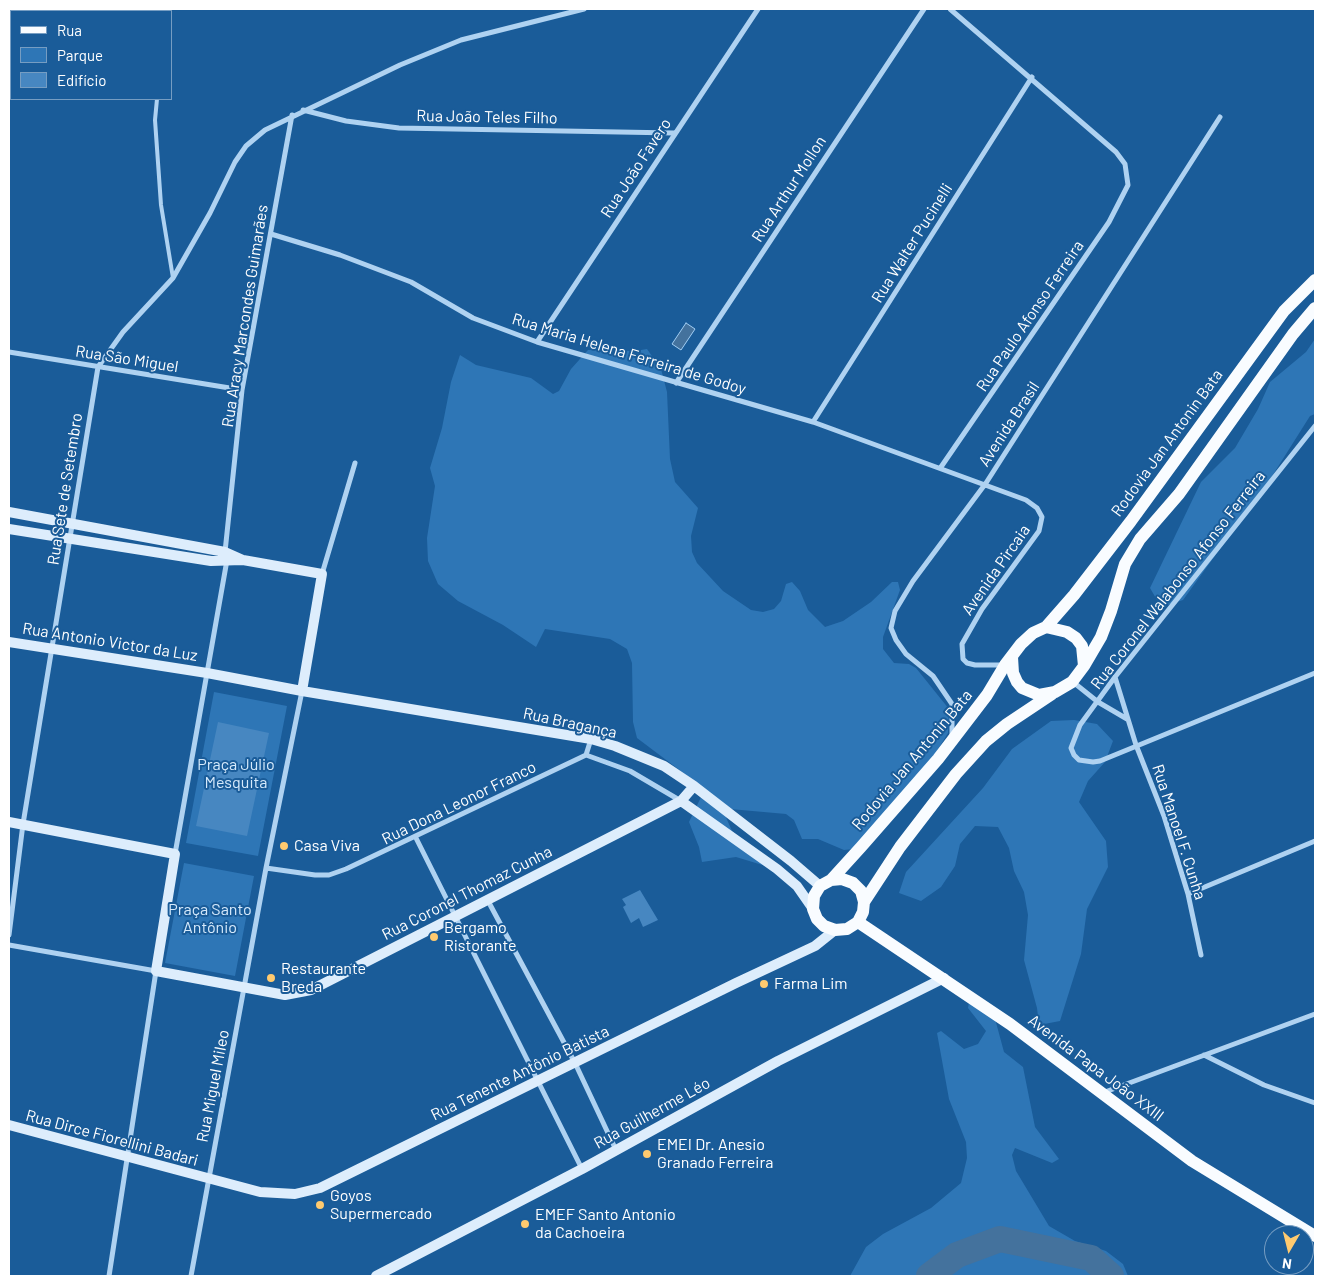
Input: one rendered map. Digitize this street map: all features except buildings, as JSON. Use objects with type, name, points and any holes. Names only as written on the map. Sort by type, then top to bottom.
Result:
[{"type":"main road","name":"Rodovia Jan Antonin Bata","points":[[1046,627],[1074,595],[1131,521],[1284,311],[1315,280]]},
{"type":"main road","points":[[864,902],[900,847],[956,774],[986,742],[1007,724],[1072,682],[1084,666],[1104,629],[1125,564],[1140,539],[1179,494],[1292,334],[1315,308]]},
{"type":"main road","points":[[1055,692],[1039,695],[1022,688],[1008,661],[1021,644],[1046,627],[1067,632],[1076,638],[1082,646],[1084,666]]},
{"type":"main road","name":"Rodovia Jan Antonin Bata","points":[[826,883],[938,759],[951,739],[987,695],[1008,661]]},
{"type":"main road","points":[[842,879],[853,883],[861,891],[864,902],[863,912],[858,922],[847,929],[835,930],[820,922],[813,909],[814,896],[826,883],[842,879]]},
{"type":"main road","name":"Avenida Papa João XXIII","points":[[858,922],[1010,1024],[1192,1161],[1315,1236]]},
{"type":"street","name":"Rua Sete de Setembro","points":[[9,935],[23,824],[98,368],[123,332],[173,278],[235,162],[246,146],[266,130],[302,110],[461,40],[584,9]]},
{"type":"street","name":"Rua João Favero","points":[[537,342],[758,9]]},
{"type":"street","name":"Rua Arthur Mollon","points":[[676,383],[924,9]]},
{"type":"street","points":[[950,9],[1032,77]]},
{"type":"street","name":"Rua Paulo Afonso Ferreira","points":[[941,467],[1109,222],[1128,185],[1125,164],[1116,152],[1032,77]]},
{"type":"street","name":"Rua Walter Pucinelli","points":[[813,422],[1032,77]]},
{"type":"street","name":"Rua João Teles Filho","points":[[302,110],[346,122],[398,128],[674,133]]},
{"type":"street","name":"Rua Aracy Marcondes Guimarães","points":[[207,673],[226,557],[242,390],[292,115]]},
{"type":"street","name":"Avenida Brasil","points":[[951,739],[952,704],[948,695],[933,676],[906,654],[896,640],[891,628],[895,611],[909,586],[986,483],[1220,117]]},
{"type":"street","name":"Rua Maria Helena Ferreira de Godoy","points":[[270,234],[340,255],[411,282],[473,318],[537,342],[813,422],[986,483]]},
{"type":"street","name":"Rua São Miguel","points":[[9,352],[242,390]]},
{"type":"street","name":"Rua Coronel Walabonso Afonso Ferreira","points":[[1136,744],[1094,762],[1079,760],[1071,748],[1080,725],[1115,677],[1315,426]]},
{"type":"street","points":[[9,945],[244,989],[266,868],[302,691],[322,574],[355,463]]},
{"type":"street","name":"Avenida Pircaia","points":[[986,483],[1026,500],[1037,508],[1042,516],[1040,531],[982,609],[962,644],[963,659],[967,662],[981,665],[1008,661]]},
{"type":"street","points":[[9,512],[73,523],[226,557],[322,574]]},
{"type":"street","points":[[9,529],[70,540],[226,557]]},
{"type":"street","name":"Rua Antonio Victor da Luz","points":[[9,642],[207,673]]},
{"type":"street","points":[[109,1276],[174,854],[207,673],[302,691]]},
{"type":"street","points":[[1136,744],[1315,673]]},
{"type":"street","name":"Rua Manoel F. Cunha","points":[[1115,677],[1136,744],[1164,816],[1188,894],[1201,955]]},
{"type":"street","points":[[1072,682],[1098,702],[1128,719]]},
{"type":"street","name":"Rua Bragança","points":[[302,691],[591,739],[634,753],[664,766],[694,786],[791,860],[826,883]]},
{"type":"street","points":[[586,755],[591,739]]},
{"type":"street","name":"Rua Bragança","points":[[586,755],[630,772],[682,800],[797,886],[813,909]]},
{"type":"street","name":"Rua Dona Leonor Franco","points":[[266,868],[314,875],[329,875],[346,869],[416,838],[586,755]]},
{"type":"street","name":"Rua Coronel Thomaz Cunha","points":[[244,989],[285,995],[311,990],[682,800],[694,786]]},
{"type":"street","points":[[9,822],[174,854]]},
{"type":"street","points":[[416,838],[454,918],[539,1080],[582,1169]]},
{"type":"street","points":[[1188,894],[1315,841]]},
{"type":"street","points":[[487,899],[575,1062],[616,1150]]},
{"type":"street","name":"Rua Tenente Antônio Batista","points":[[208,1179],[278,1194],[295,1194],[320,1188],[815,946],[835,930]]},
{"type":"street","name":"Rua Guilherme Léo","points":[[376,1276],[582,1169],[778,1061],[944,978]]},
{"type":"street","name":"Rua Miguel Mileo","points":[[191,1276],[244,989]]},
{"type":"street","points":[[1103,1093],[1315,1014]]},
{"type":"street","points":[[1204,1055],[1264,1086],[1315,1103]]},
{"type":"street","name":"Rua Dirce Fiorellini Badari","points":[[9,1126],[208,1179]]},
{"type":"lane","points":[[157,100],[155,120],[161,206],[173,278]]},
{"type":"green space","points":[[1315,339],[1315,414],[1310,416],[1269,481],[1183,600],[1161,607],[1150,588],[1201,482],[1235,448],[1258,409],[1270,382],[1306,352]]},
{"type":"green space","points":[[647,349],[661,369],[667,392],[670,459],[675,482],[698,508],[691,536],[692,552],[697,563],[723,591],[751,610],[763,612],[774,609],[781,601],[786,584],[792,582],[800,591],[808,610],[825,627],[843,621],[871,602],[892,582],[898,582],[900,590],[883,637],[883,649],[894,663],[909,664],[916,668],[949,709],[948,733],[916,785],[863,848],[844,850],[818,839],[802,839],[794,820],[786,814],[730,809],[725,815],[732,831],[769,867],[736,857],[702,862],[699,847],[689,822],[702,795],[702,787],[637,738],[633,722],[632,663],[627,649],[610,639],[545,629],[536,647],[503,625],[458,601],[438,584],[428,561],[427,538],[435,486],[430,468],[442,428],[451,382],[460,355],[476,365],[531,378],[553,394],[559,391],[571,369],[588,350],[635,351]]},
{"type":"green space","name":"Praça Júlio Mesquita","points":[[214,692],[287,706],[258,856],[186,843]]},
{"type":"green space","points":[[1074,720],[1097,724],[1113,741],[1105,762],[1088,781],[1079,802],[1106,841],[1108,867],[1087,909],[1081,954],[1060,1021],[1039,1025],[1037,1008],[1024,960],[1028,915],[1024,892],[1014,871],[1009,848],[998,827],[975,826],[960,844],[955,866],[941,887],[921,901],[899,893],[906,872],[983,788],[1012,749],[1051,721]]},
{"type":"green space","name":"Praça Santo Antônio","points":[[184,863],[254,876],[235,976],[165,963]]},
{"type":"green space","points":[[969,1002],[994,1015],[1004,1052],[1023,1067],[1035,1127],[1059,1159],[1052,1163],[1015,1148],[1012,1155],[1016,1171],[1049,1226],[1075,1241],[1106,1251],[1123,1264],[1128,1276],[850,1276],[866,1247],[883,1234],[931,1208],[961,1183],[967,1158],[966,1142],[949,1099],[937,1033],[941,1031],[964,1049],[978,1044],[986,1031],[968,1008]]},
{"type":"shaded area","points":[[686,323],[695,329],[681,350],[672,344]]},
{"type":"waterway","points":[[929,1276],[957,1255],[1000,1239],[1091,1258],[1111,1276]]},
{"type":"place","name":"Casa Viva","points":[[284,846]]},
{"type":"place","name":"Bergamo Ristorante","points":[[434,937]]},
{"type":"place","name":"Restaurante Breda","points":[[271,978]]},
{"type":"place","name":"Farma Lim","points":[[764,984]]},
{"type":"place","name":"EMEI Dr. Anesio Granado Ferreira","points":[[647,1154]]},
{"type":"place","name":"Goyos Supermercado","points":[[320,1205]]},
{"type":"place","name":"EMEF Santo Antonio da Cachoeira","points":[[525,1224]]}]
